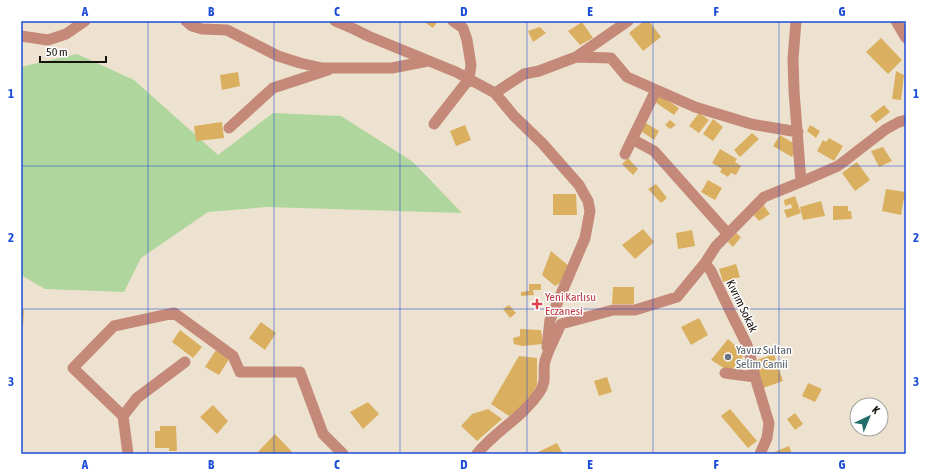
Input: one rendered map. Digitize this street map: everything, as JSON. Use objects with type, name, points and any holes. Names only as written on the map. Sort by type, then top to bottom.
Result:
[{"type":"street","points":[[21,36],[48,40],[66,34],[85,21]]},
{"type":"street","points":[[186,21],[192,26],[227,30],[278,56],[322,68],[392,68],[428,61]]},
{"type":"street","points":[[335,21],[456,72],[495,93],[579,185],[588,201],[590,211],[585,238],[550,320],[545,362],[545,381],[539,393],[516,419],[484,445],[477,454]]},
{"type":"street","points":[[352,21],[359,32]]},
{"type":"street","points":[[434,124],[469,79],[471,65],[467,40],[463,28],[453,21]]},
{"type":"street","points":[[495,93],[524,74],[539,71],[576,56],[628,21]]},
{"type":"street","points":[[796,21],[793,58],[794,91],[802,182]]},
{"type":"street","points":[[896,21],[906,38]]},
{"type":"street","points":[[576,56],[611,58],[627,77],[695,107],[751,124],[798,132]]},
{"type":"street","points":[[229,128],[273,88],[336,67]]},
{"type":"street","points":[[625,154],[656,90]]},
{"type":"street","points":[[545,362],[561,324],[613,310],[635,310],[677,297],[705,263],[716,246],[764,196],[802,182],[838,166],[886,129],[906,120]]},
{"type":"street","points":[[632,139],[654,150],[728,234]]},
{"type":"street","name":"Kıvrım Sokak","points":[[705,263],[711,271],[747,345],[754,377],[769,423],[767,438],[760,454]]},
{"type":"street","points":[[128,454],[123,416],[73,368],[114,326],[174,313],[233,356],[240,372],[300,372],[324,434],[343,454]]},
{"type":"street","points":[[123,416],[137,398],[185,362]]},
{"type":"street","points":[[725,373],[754,377]]},
{"type":"green space","points":[[77,54],[134,80],[218,155],[273,113],[341,116],[413,162],[462,213],[267,207],[208,212],[141,258],[124,292],[45,289],[21,275],[21,67]]},
{"type":"building","points":[[423,21],[438,21],[433,28]]},
{"type":"building","points":[[644,21],[649,21],[661,37],[643,51],[629,33]]},
{"type":"building","points":[[582,22],[593,38],[580,45],[568,31]]},
{"type":"building","points":[[540,27],[546,33],[533,42],[528,31]]},
{"type":"building","points":[[881,38],[902,60],[888,74],[866,52]]},
{"type":"building","points":[[896,71],[904,75],[901,100],[892,99]]},
{"type":"building","points":[[238,72],[240,86],[222,90],[220,75]]},
{"type":"building","points":[[659,95],[679,108],[674,115],[655,102]]},
{"type":"building","points":[[884,105],[890,112],[876,123],[870,116]]},
{"type":"building","points":[[699,113],[709,120],[699,133],[689,126]]},
{"type":"building","points":[[713,119],[723,127],[713,141],[703,134]]},
{"type":"building","points":[[670,120],[676,125],[670,129],[665,125]]},
{"type":"building","points":[[222,122],[224,138],[196,141],[194,126]]},
{"type":"building","points":[[644,122],[659,131],[654,140],[641,131]]},
{"type":"building","points":[[465,125],[471,140],[456,146],[450,131]]},
{"type":"building","points":[[810,125],[820,131],[816,138],[807,131]]},
{"type":"building","points":[[752,133],[759,139],[740,157],[734,150]]},
{"type":"building","points":[[780,135],[798,146],[792,157],[773,146]]},
{"type":"building","points":[[829,138],[843,146],[834,161],[817,151],[823,140],[826,142]]},
{"type":"building","points":[[883,147],[892,161],[879,167],[871,151]]},
{"type":"building","points":[[720,149],[737,159],[735,162],[741,166],[736,175],[731,173],[728,177],[720,172],[722,169],[712,163]]},
{"type":"building","points":[[628,158],[638,169],[633,175],[622,164]]},
{"type":"building","points":[[857,162],[870,180],[855,191],[842,173]]},
{"type":"building","points":[[708,180],[722,188],[715,200],[701,192]]},
{"type":"building","points":[[656,184],[667,198],[661,203],[648,189]]},
{"type":"building","points":[[886,189],[905,192],[901,215],[882,211]]},
{"type":"building","points":[[553,194],[576,194],[577,215],[553,215]]},
{"type":"building","points":[[795,196],[801,213],[787,218],[784,210],[792,208],[791,204],[785,206],[784,200]]},
{"type":"building","points":[[821,201],[825,216],[803,220],[800,207]]},
{"type":"building","points":[[762,203],[770,214],[759,221],[752,213]]},
{"type":"building","points":[[833,206],[848,206],[848,211],[851,211],[852,219],[833,220]]},
{"type":"building","points":[[643,229],[654,242],[635,259],[622,245]]},
{"type":"building","points":[[692,230],[695,246],[678,249],[676,233]]},
{"type":"building","points":[[736,233],[741,237],[733,247],[728,242]]},
{"type":"building","points":[[551,251],[569,266],[563,281],[555,286],[542,275]]},
{"type":"building","points":[[736,264],[740,277],[723,282],[719,269]]},
{"type":"building","points":[[529,284],[541,284],[541,290],[533,290],[534,295],[521,296],[521,292],[529,291]]},
{"type":"building","points":[[613,287],[634,287],[634,304],[612,304]]},
{"type":"building","points":[[509,305],[516,313],[510,318],[503,309]]},
{"type":"building","points":[[21,310],[24,310],[23,326],[21,326]]},
{"type":"building","points":[[699,318],[708,335],[691,345],[681,327]]},
{"type":"building","points":[[261,322],[276,333],[265,350],[249,338]]},
{"type":"building","points":[[520,329],[541,330],[543,344],[522,346],[514,344],[513,338],[520,336]]},
{"type":"building","points":[[180,330],[202,347],[193,358],[172,342]]},
{"type":"building","name":"Yavuz Sultan Selim Camii","points":[[728,339],[745,354],[730,372],[711,360]]},
{"type":"building","points":[[216,350],[229,359],[219,375],[205,367]]},
{"type":"building","points":[[774,354],[783,381],[763,388],[754,361]]},
{"type":"building","points":[[519,356],[537,358],[537,385],[526,404],[509,416],[491,404]]},
{"type":"building","points":[[607,377],[612,392],[599,396],[594,381]]},
{"type":"building","points":[[808,383],[822,389],[815,402],[802,396]]},
{"type":"building","points":[[368,402],[379,414],[363,429],[350,412]]},
{"type":"building","points":[[213,405],[228,421],[217,434],[200,417]]},
{"type":"building","points":[[488,409],[502,419],[477,441],[461,426],[472,414]]},
{"type":"building","points":[[730,409],[757,441],[748,448],[721,416]]},
{"type":"building","points":[[795,413],[803,424],[795,430],[787,419]]},
{"type":"building","points":[[160,426],[176,426],[177,451],[169,451],[169,448],[155,448],[155,431],[160,431]]},
{"type":"building","points":[[275,434],[294,454],[257,453]]},
{"type":"building","points":[[557,443],[563,454],[534,454]]},
{"type":"building","points":[[789,446],[792,454],[770,454]]},
{"type":"place","name":"Yeni Karlısu Eczanesi","points":[[537,304]]},
{"type":"place","name":"Yavuz Sultan Selim Camii","points":[[728,357]]}]
